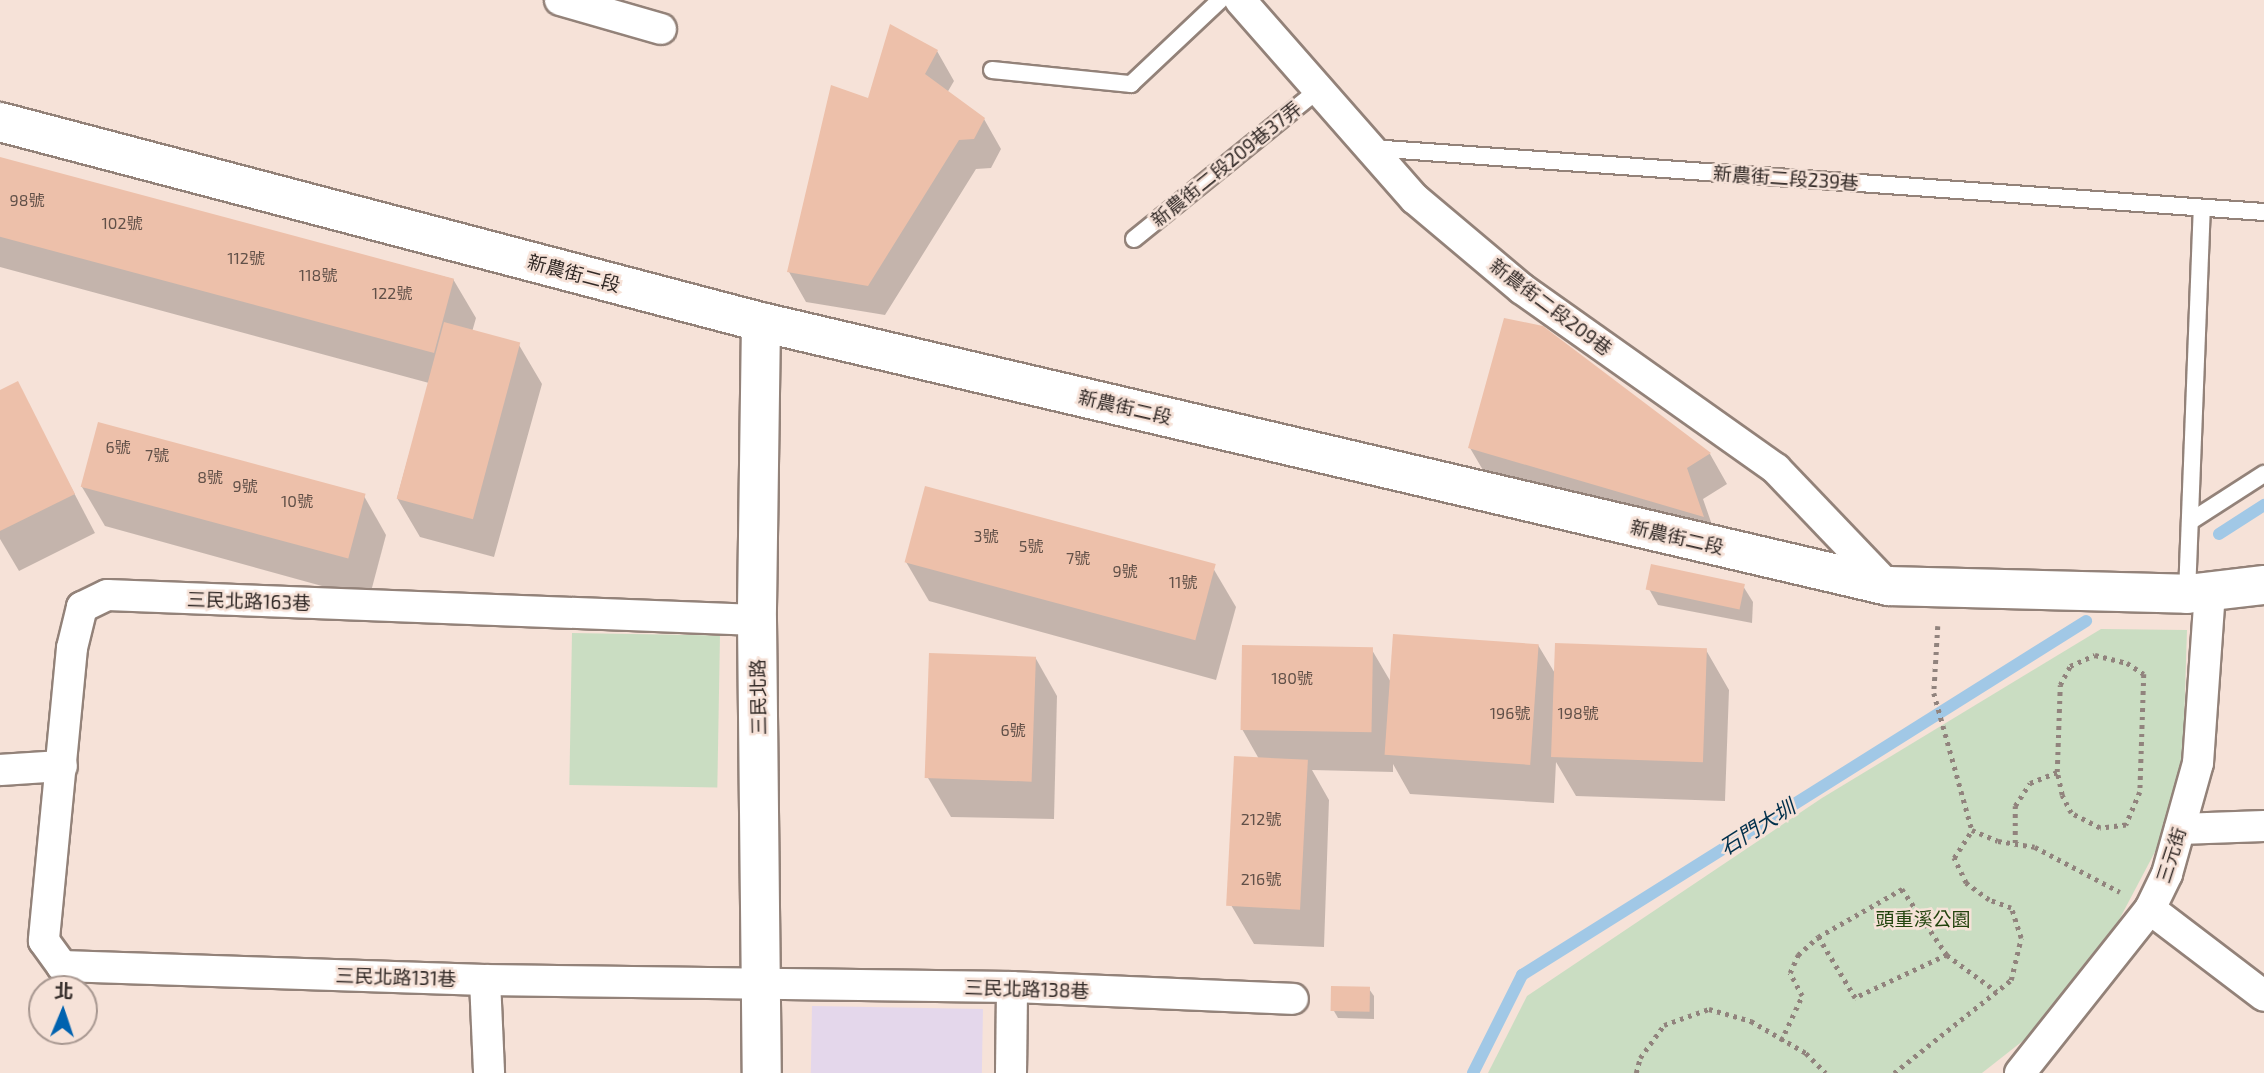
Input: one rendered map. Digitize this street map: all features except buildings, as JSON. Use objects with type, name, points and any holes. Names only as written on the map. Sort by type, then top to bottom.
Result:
[{"type":"street","points":[[559,0],[661,29]]},
{"type":"street","name":"新農街二段209巷","points":[[1240,0],[1415,199],[1522,289],[1776,469],[1888,586]]},
{"type":"street","name":"新農街二段","points":[[0,122],[761,322],[1888,586],[2198,592],[2264,585]]},
{"type":"street","name":"三民北路","points":[[761,322],[757,620],[762,1073]]},
{"type":"street","name":"三元街","points":[[2020,1073],[2150,909],[2167,874],[2198,763],[2198,592]]},
{"type":"street","name":"三民北路163巷","points":[[44,941],[72,648],[82,607],[107,595],[757,620]]},
{"type":"street","points":[[0,769],[62,766]]},
{"type":"street","points":[[2180,829],[2264,825]]},
{"type":"street","points":[[2150,909],[2264,996]]},
{"type":"street","name":"三民北路131巷","points":[[44,941],[62,966],[485,980],[761,985]]},
{"type":"street","points":[[485,980],[489,1073]]},
{"type":"street","name":"三民北路138巷","points":[[761,985],[1012,987],[1293,999]]},
{"type":"street","points":[[1011,1073],[1012,987]]},
{"type":"lane","points":[[992,70],[1131,84],[1220,0]]},
{"type":"lane","name":"新農街二段209巷37弄","points":[[1134,239],[1319,89]]},
{"type":"lane","name":"新農街二段239巷","points":[[1371,148],[2264,212]]},
{"type":"lane","points":[[2198,592],[2191,521],[2202,208]]},
{"type":"lane","points":[[2191,521],[2264,474]]},
{"type":"path","points":[[1894,1073],[2011,980],[2021,938],[2011,908],[1989,900],[1966,883],[1954,858],[1972,830],[1934,693],[1940,589]]},
{"type":"path","points":[[2095,655],[2127,663],[2144,674],[2140,792],[2126,825],[2100,828],[2071,813],[2062,795],[2057,772],[2060,685],[2070,666],[2095,655]]},
{"type":"path","points":[[2015,843],[2015,806],[2030,783],[2057,772]]},
{"type":"path","points":[[1972,830],[1998,841],[2035,847],[2150,909]]},
{"type":"path","points":[[1781,1041],[1802,996],[1790,973],[1798,955],[1818,937],[1902,888],[1948,955],[1997,992]]},
{"type":"path","points":[[1818,937],[1855,998],[1948,955]]},
{"type":"path","points":[[1636,1073],[1640,1058],[1664,1025],[1709,1009],[1751,1021],[1805,1053],[1826,1073]]},
{"type":"shaded area","points":[[812,1006],[983,1009],[982,1073],[811,1073]]},
{"type":"green space","name":"頭重溪公園","points":[[2101,629],[2187,630],[2183,757],[2176,812],[2119,920],[2024,1040],[1982,1073],[1488,1073],[1527,996],[1822,798]]},
{"type":"green space","points":[[572,633],[720,636],[717,788],[569,785]]},
{"type":"waterway","name":"石門大圳","points":[[2219,534],[2264,505]]},
{"type":"waterway","name":"石門大圳","points":[[1473,1073],[1522,975],[2086,621]]}]
